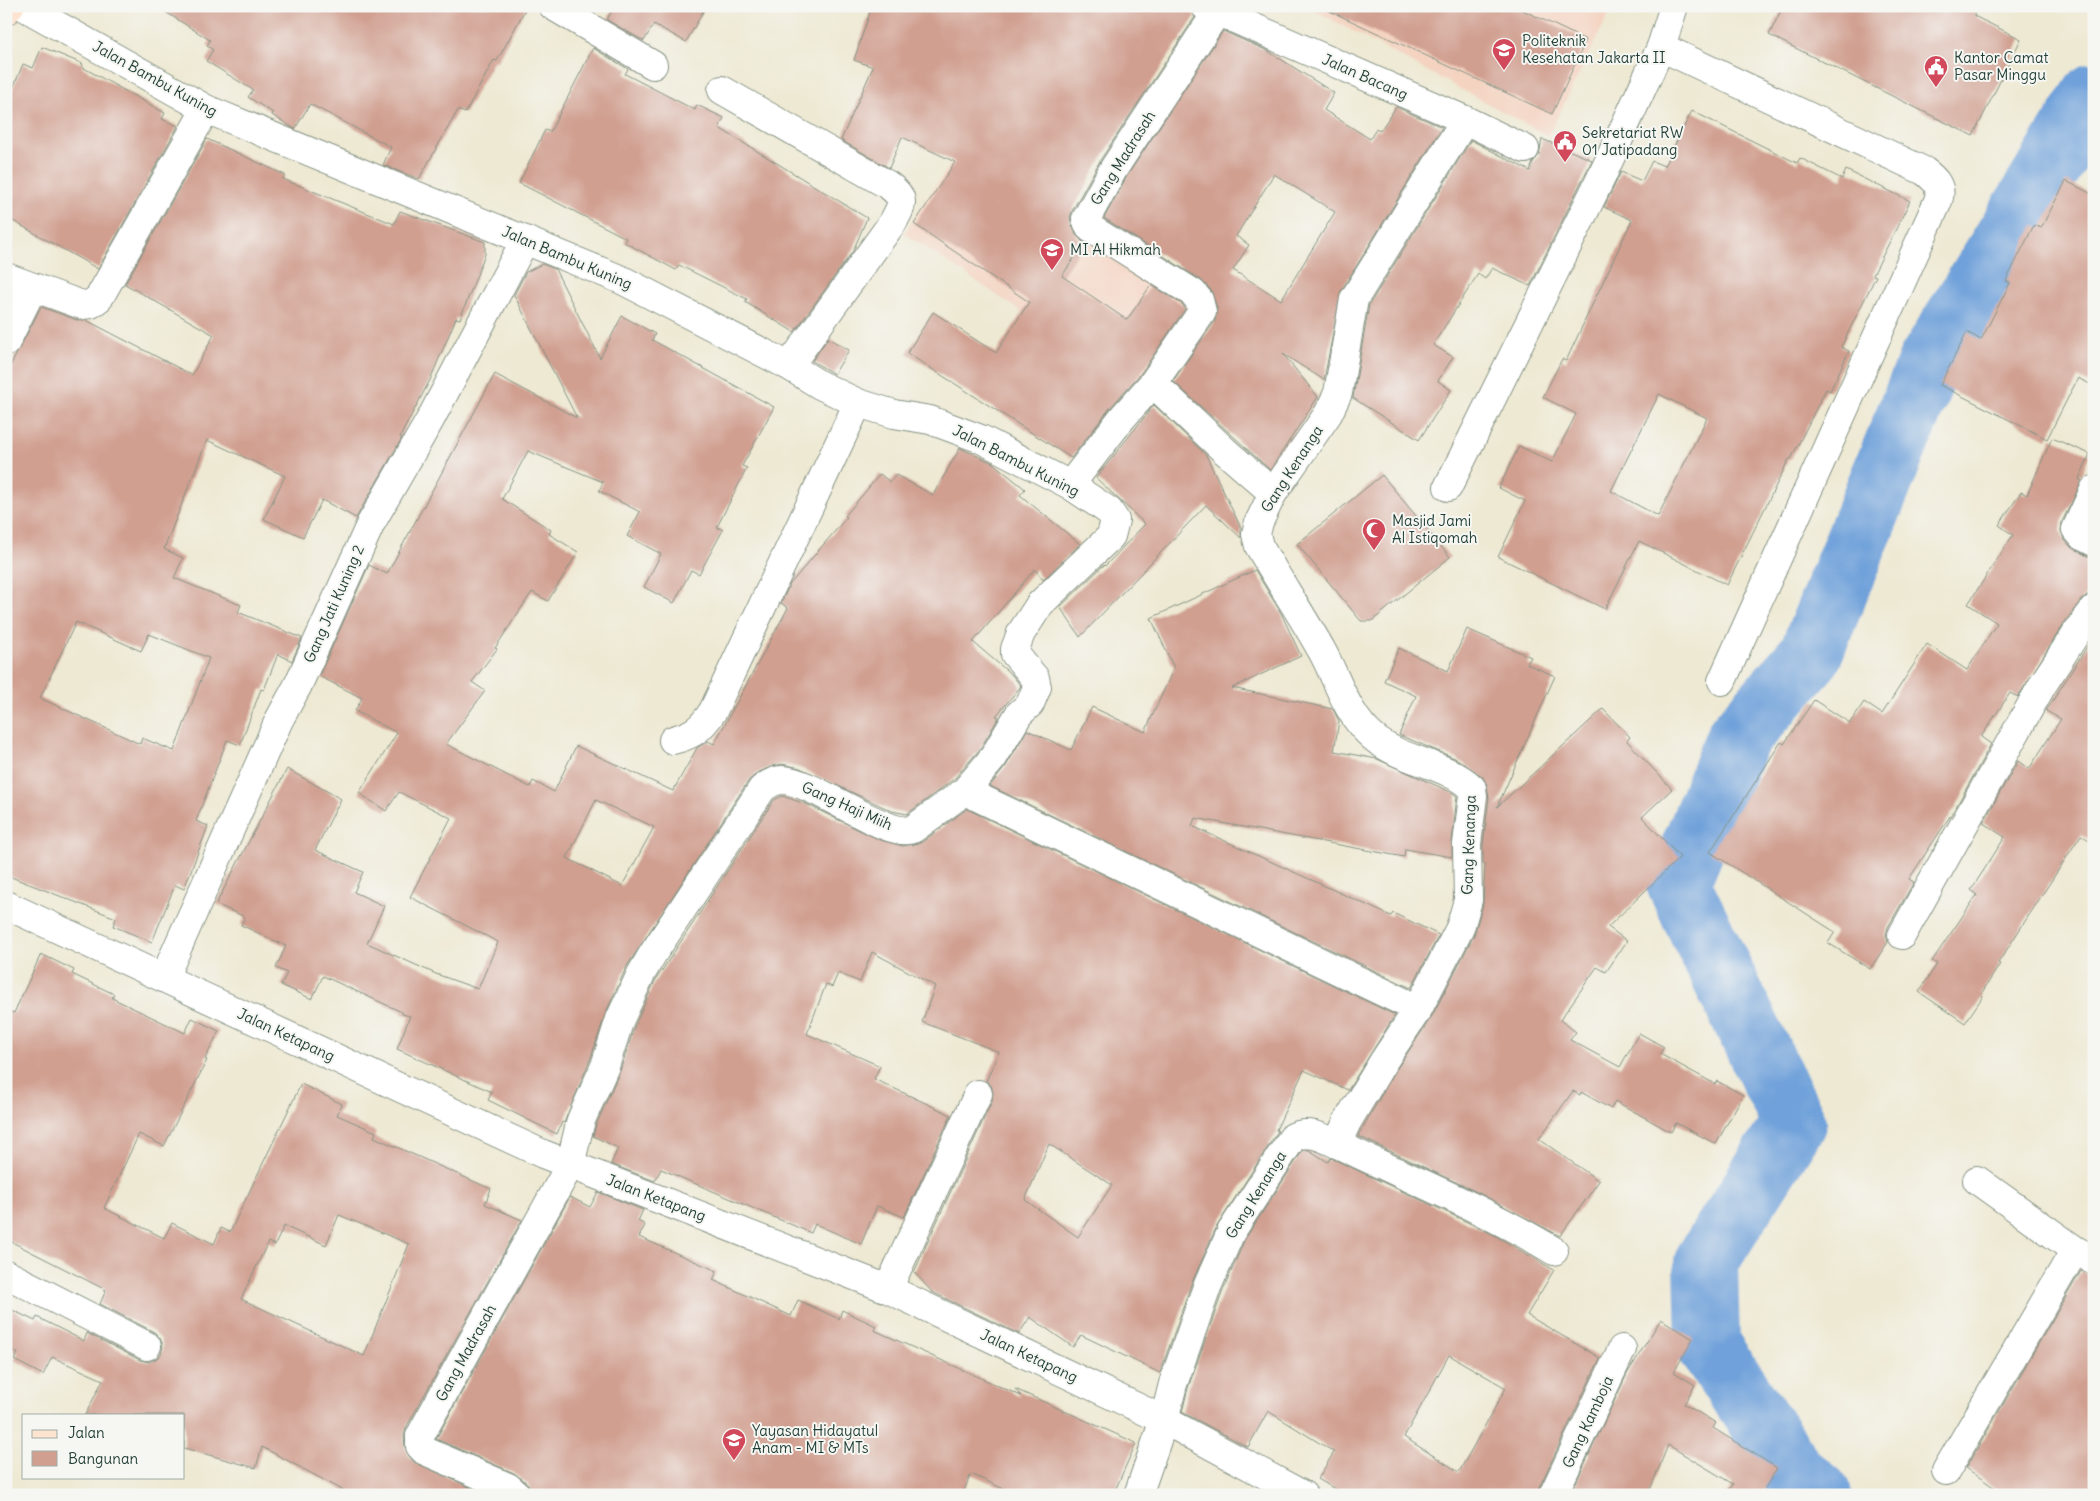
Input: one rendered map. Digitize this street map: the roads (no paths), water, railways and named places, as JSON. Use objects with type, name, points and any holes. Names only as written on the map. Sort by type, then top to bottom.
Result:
[{"type":"street","points":[[6,11],[10,6]]},
{"type":"street","name":"Jalan Bambu Kuning","points":[[23,6],[206,109],[622,280],[789,366],[820,385],[858,403],[894,414],[930,420],[958,430],[1070,485],[1109,512]]},
{"type":"street","points":[[554,6],[653,65]]},
{"type":"street","points":[[1448,487],[1601,178],[1661,47],[1674,6]]},
{"type":"street","name":"Jalan Bacang","points":[[1211,9],[1465,120],[1525,150]]},
{"type":"street","name":"Gang Madrasah","points":[[1154,383],[1202,312],[1199,300],[1090,228],[1086,219],[1114,168],[1211,9]]},
{"type":"street","points":[[1661,47],[1924,171],[1936,180],[1938,184],[1938,201],[1722,681]]},
{"type":"street","points":[[722,90],[888,185],[896,190],[902,199],[902,205],[893,222],[789,366]]},
{"type":"street","points":[[6,277],[82,306],[91,304],[99,298],[206,109]]},
{"type":"street","name":"Gang Kenanga","points":[[1138,1495],[1164,1420],[1172,1384],[1207,1287],[1231,1232],[1293,1137],[1303,1132],[1337,1144],[1347,1122],[1378,1069],[1418,1009],[1460,928],[1466,912],[1472,788],[1454,775],[1395,752],[1376,740],[1358,721],[1347,704],[1323,652],[1259,546],[1256,534],[1259,522],[1274,493],[1328,414],[1338,393],[1354,299],[1465,120]]},
{"type":"street","name":"Gang Jati Kuning 2","points":[[164,978],[279,720],[298,685],[370,523],[430,420],[525,240]]},
{"type":"street","points":[[6,342],[33,287]]},
{"type":"street","points":[[1070,485],[1122,418],[1154,383],[1225,451],[1274,493]]},
{"type":"street","points":[[673,740],[687,736],[704,725],[713,711],[858,403]]},
{"type":"street","points":[[2094,490],[2076,529],[2082,536],[2094,542]]},
{"type":"street","name":"Gang Haji Miih","points":[[570,1165],[581,1120],[605,1066],[620,1019],[641,974],[762,789],[768,784],[780,780],[798,784],[884,824],[907,831],[913,829],[965,791],[993,758],[1020,714],[1030,704],[1036,691],[1035,678],[1016,654],[1015,650],[1021,634],[1040,604],[1051,592],[1111,536],[1116,522],[1113,515],[1109,512]]},
{"type":"street","points":[[1902,935],[2043,684],[2076,632],[2094,610]]},
{"type":"street","points":[[965,791],[1418,1009]]},
{"type":"street","name":"Jalan Ketapang","points":[[6,905],[543,1154],[888,1289],[1164,1420],[1303,1495]]},
{"type":"street","points":[[888,1289],[978,1094]]},
{"type":"street","points":[[1337,1144],[1520,1229],[1554,1251]]},
{"type":"street","name":"Gang Madrasah","points":[[517,1495],[508,1487],[426,1451],[420,1446],[419,1439],[570,1165]]},
{"type":"street","points":[[1946,1471],[2084,1255],[1977,1180]]},
{"type":"street","points":[[6,1274],[147,1346]]},
{"type":"street","name":"Gang Kamboja","points":[[1553,1495],[1622,1349]]},
{"type":"waterway","points":[[1820,1495],[1794,1473],[1708,1345],[1706,1262],[1794,1123],[1678,883],[1737,739],[1810,655],[1930,361],[2094,95]]},
{"type":"place","name":"Politeknik Kesehatan Jakarta II","points":[[1504,71]]},
{"type":"place","name":"Kantor Camat Pasar Minggu","points":[[1936,88]]},
{"type":"place","name":"Sekretariat RW 01 Jatipadang","points":[[1565,163]]},
{"type":"place","name":"MI Al Hikmah","points":[[1052,271]]},
{"type":"place","name":"Masjid Jami Al Istiqomah","points":[[1374,551]]},
{"type":"place","name":"Yayasan Hidayatul Anam - MI & MTs","points":[[734,1461]]}]
